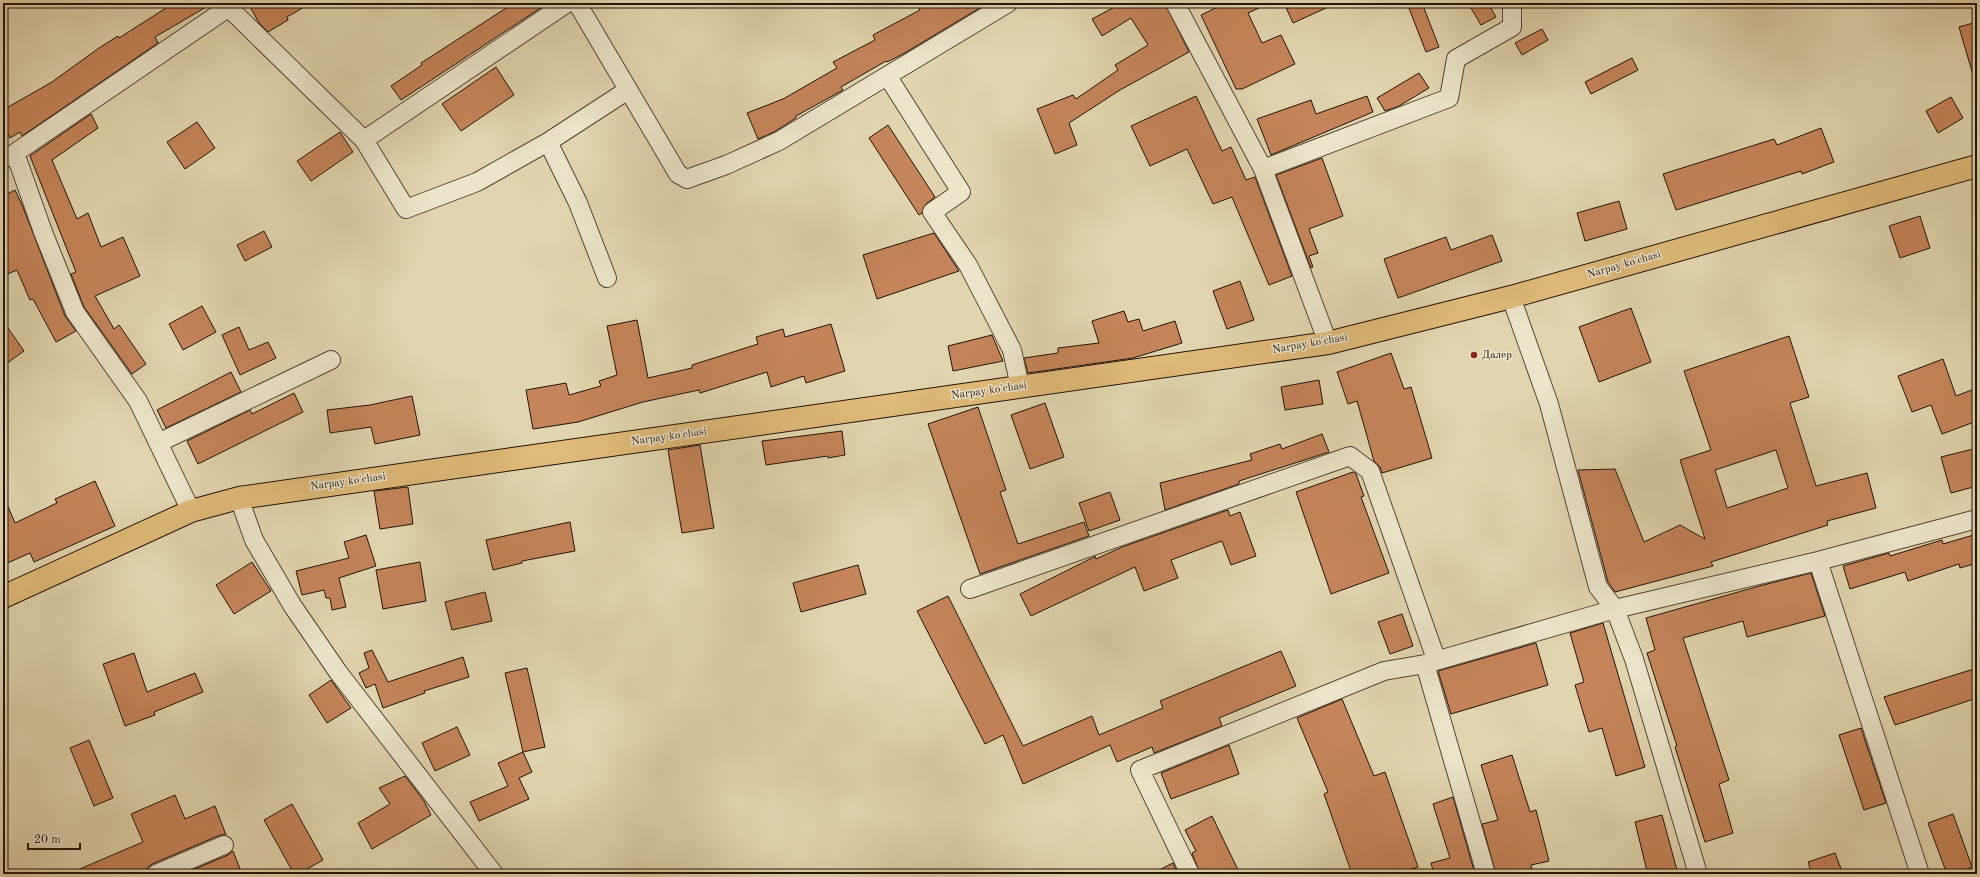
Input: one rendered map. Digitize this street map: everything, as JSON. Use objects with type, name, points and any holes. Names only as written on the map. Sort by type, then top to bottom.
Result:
[{"type":"main road","name":"Narpay ko'chasi","points":[[3,597],[191,511],[239,498],[1328,343],[1511,296],[1977,166]]},
{"type":"street","points":[[364,140],[567,3]]},
{"type":"street","points":[[577,3],[678,174],[687,178],[726,165],[779,141],[1005,4]]},
{"type":"street","points":[[1263,169],[1449,98],[1456,60],[1512,27],[1512,3]]},
{"type":"street","points":[[1177,4],[1263,169],[1328,343]]},
{"type":"street","points":[[191,511],[138,401],[75,312],[43,232],[9,156],[232,5],[364,140],[406,209],[477,182],[548,142],[628,90]]},
{"type":"street","points":[[888,76],[961,192],[932,212],[968,265],[1012,350],[1020,387]]},
{"type":"street","points":[[548,142],[578,203],[607,278]]},
{"type":"street","points":[[1511,296],[1549,404],[1598,587],[1615,609],[1634,659],[1698,874]]},
{"type":"street","points":[[158,443],[331,360]]},
{"type":"street","points":[[970,589],[1350,456],[1370,471],[1430,662],[1486,874]]},
{"type":"street","points":[[239,498],[254,540],[292,605],[338,672],[494,874]]},
{"type":"street","points":[[1190,874],[1140,770],[1271,718],[1358,680],[1384,671],[1430,662],[1615,609],[1818,561],[1977,519]]},
{"type":"street","points":[[1818,561],[1920,874]]},
{"type":"street","points":[[156,874],[224,845]]},
{"type":"building","points":[[163,3],[213,3],[155,37],[158,43],[22,136],[20,132],[10,138],[3,124],[3,110],[52,82],[99,48],[118,36],[119,38],[166,8]]},
{"type":"building","points":[[248,3],[311,3],[287,17],[288,20],[268,32],[259,23]]},
{"type":"building","points":[[514,3],[548,3],[401,100],[391,86],[422,65],[421,63]]},
{"type":"building","points":[[916,3],[988,3],[903,54],[887,62],[886,61],[841,87],[843,90],[796,116],[796,118],[774,132],[758,139],[747,113],[783,99],[837,68],[833,62],[875,40],[873,35],[920,10]]},
{"type":"building","points":[[1122,3],[1165,3],[1189,52],[1120,90],[1069,123],[1077,145],[1055,154],[1037,109],[1073,95],[1076,99],[1118,70],[1115,65],[1148,45],[1131,18],[1102,36],[1092,19]]},
{"type":"building","points":[[1226,3],[1270,3],[1248,13],[1262,43],[1281,35],[1295,64],[1242,89],[1236,89],[1201,15]]},
{"type":"building","points":[[1284,3],[1337,3],[1293,23]]},
{"type":"building","points":[[1407,3],[1422,3],[1439,47],[1426,52]]},
{"type":"building","points":[[1468,3],[1488,3],[1496,17],[1481,25]]},
{"type":"building","points":[[1977,22],[1977,74],[1973,75],[1959,27]]},
{"type":"building","points":[[1542,29],[1548,40],[1522,55],[1515,43]]},
{"type":"building","points":[[1632,58],[1638,70],[1591,94],[1585,82]]},
{"type":"building","points":[[496,67],[514,95],[461,131],[442,104]]},
{"type":"building","points":[[1419,73],[1429,88],[1399,106],[1385,111],[1377,98]]},
{"type":"building","points":[[1196,96],[1222,151],[1231,147],[1246,180],[1255,177],[1292,276],[1269,285],[1232,197],[1213,204],[1187,149],[1150,166],[1131,126]]},
{"type":"building","points":[[1367,96],[1373,112],[1271,155],[1257,119],[1311,100],[1316,114]]},
{"type":"building","points":[[1951,97],[1963,118],[1938,133],[1926,111]]},
{"type":"building","points":[[91,114],[98,128],[52,160],[77,219],[88,213],[101,247],[123,237],[140,276],[95,296],[114,329],[119,325],[146,364],[132,374],[84,307],[71,274],[76,272],[30,156]]},
{"type":"building","points":[[197,122],[215,148],[185,169],[167,142]]},
{"type":"building","points":[[888,125],[935,197],[926,204],[922,213],[919,215],[869,138]]},
{"type":"building","points":[[1821,128],[1834,162],[1802,174],[1801,171],[1676,210],[1663,174],[1774,139],[1777,145]]},
{"type":"building","points":[[340,132],[353,152],[311,181],[297,161]]},
{"type":"building","points":[[1322,158],[1343,216],[1309,229],[1318,253],[1309,256],[1313,267],[1311,268],[1276,175]]},
{"type":"building","points":[[15,190],[65,316],[76,331],[56,342],[33,299],[30,300],[17,270],[3,276],[3,196]]},
{"type":"building","points":[[1619,201],[1627,229],[1585,241],[1577,213]]},
{"type":"building","points":[[1920,216],[1930,248],[1900,258],[1889,226]]},
{"type":"building","points":[[264,231],[272,247],[245,261],[237,245]]},
{"type":"building","points":[[934,233],[959,271],[877,299],[863,255]]},
{"type":"building","points":[[1492,235],[1502,261],[1398,298],[1384,259],[1446,237],[1451,250]]},
{"type":"building","points":[[1240,281],[1254,320],[1227,329],[1213,291]]},
{"type":"building","points":[[202,306],[216,332],[183,350],[169,324]]},
{"type":"building","points":[[1631,308],[1651,362],[1599,382],[1579,327]]},
{"type":"building","points":[[1124,311],[1128,322],[1139,319],[1143,331],[1175,321],[1182,343],[1133,358],[1028,373],[1024,358],[1058,353],[1058,348],[1099,343],[1092,321]]},
{"type":"building","points":[[637,320],[648,378],[692,368],[692,365],[758,344],[756,337],[783,329],[785,337],[831,324],[845,371],[806,383],[804,376],[771,387],[767,372],[700,393],[699,390],[643,402],[578,422],[533,429],[526,390],[566,383],[569,395],[601,386],[599,381],[617,375],[607,326]]},
{"type":"building","points":[[3,321],[24,351],[3,366]]},
{"type":"building","points":[[239,327],[249,350],[268,342],[276,358],[240,375],[222,335]]},
{"type":"building","points":[[992,335],[1003,361],[953,371],[948,346]]},
{"type":"building","points":[[1789,336],[1809,397],[1790,403],[1816,486],[1867,473],[1876,508],[1827,521],[1828,525],[1711,562],[1713,566],[1615,592],[1608,582],[1578,470],[1615,469],[1644,542],[1680,525],[1705,539],[1680,460],[1711,450],[1684,371]],"holes":[[[1776,450],[1788,488],[1727,508],[1715,470]]]},
{"type":"building","points":[[1391,353],[1404,389],[1411,387],[1432,458],[1382,473],[1380,467],[1374,461],[1357,401],[1348,404],[1337,372]]},
{"type":"building","points":[[1943,359],[1956,396],[1977,388],[1977,421],[1942,434],[1931,405],[1912,412],[1898,376]]},
{"type":"building","points":[[231,372],[241,392],[166,428],[157,410]]},
{"type":"building","points":[[1319,380],[1323,404],[1285,410],[1281,387]]},
{"type":"building","points":[[294,393],[303,412],[198,464],[187,441],[250,410],[252,414]]},
{"type":"building","points":[[412,396],[420,435],[375,444],[371,427],[330,433],[327,410],[370,405]]},
{"type":"building","points":[[1045,403],[1064,457],[1030,469],[1011,415]]},
{"type":"building","points":[[978,407],[1006,490],[1000,492],[1018,544],[1084,522],[1089,536],[980,574],[928,424]]},
{"type":"building","points":[[842,431],[845,455],[766,465],[762,441]]},
{"type":"building","points":[[1322,434],[1329,452],[1239,481],[1239,484],[1165,510],[1160,483],[1252,460],[1250,454],[1280,444],[1282,449]]},
{"type":"building","points":[[700,445],[714,528],[682,533],[668,450]]},
{"type":"building","points":[[1977,448],[1977,486],[1951,493],[1941,457]]},
{"type":"building","points":[[1353,472],[1356,474],[1364,496],[1361,497],[1389,573],[1331,594],[1296,492]]},
{"type":"building","points":[[95,481],[115,526],[34,562],[30,553],[3,565],[3,495],[15,523],[57,503],[55,499]]},
{"type":"building","points":[[408,487],[413,524],[380,529],[374,491]]},
{"type":"building","points":[[1110,492],[1120,520],[1089,531],[1079,503]]},
{"type":"building","points":[[1228,510],[1230,516],[1240,512],[1256,556],[1231,565],[1222,541],[1171,560],[1178,578],[1144,591],[1135,567],[1031,616],[1020,594],[1095,556],[1096,559],[1122,547]]},
{"type":"building","points":[[570,522],[575,551],[522,561],[522,563],[493,570],[486,540]]},
{"type":"building","points":[[1977,534],[1977,563],[1960,568],[1959,564],[1908,581],[1905,572],[1850,589],[1843,566],[1889,553],[1890,556],[1942,540],[1943,544]]},
{"type":"building","points":[[366,535],[376,566],[339,578],[346,607],[332,610],[330,598],[326,598],[324,590],[302,595],[296,571],[349,558],[344,542]]},
{"type":"building","points":[[252,562],[271,591],[234,614],[216,585]]},
{"type":"building","points":[[420,562],[426,601],[383,609],[376,570]]},
{"type":"building","points":[[858,565],[866,594],[801,612],[793,583]]},
{"type":"building","points":[[1811,573],[1825,616],[1747,637],[1743,621],[1683,638],[1729,780],[1719,784],[1733,833],[1705,842],[1675,747],[1677,746],[1647,653],[1655,650],[1646,618]]},
{"type":"building","points":[[485,592],[492,621],[452,630],[445,602]]},
{"type":"building","points":[[948,596],[1023,746],[1092,716],[1099,735],[1163,708],[1160,701],[1281,651],[1296,686],[1219,718],[1222,726],[1154,753],[1152,747],[1117,762],[1110,745],[1023,784],[1003,735],[985,744],[917,611]]},
{"type":"building","points":[[1402,614],[1413,646],[1390,654],[1378,622]]},
{"type":"building","points":[[1603,623],[1645,767],[1616,776],[1602,728],[1589,732],[1575,685],[1584,682],[1570,633]]},
{"type":"building","points":[[1536,643],[1548,685],[1451,714],[1438,671]]},
{"type":"building","points":[[372,650],[388,682],[463,657],[469,677],[424,691],[425,693],[383,708],[375,684],[366,688],[359,673],[369,668],[364,653]]},
{"type":"building","points":[[134,653],[147,692],[195,673],[203,692],[154,712],[155,715],[125,726],[103,664]]},
{"type":"building","points":[[527,668],[545,747],[523,752],[505,673]]},
{"type":"building","points":[[1977,668],[1977,698],[1895,725],[1884,697]]},
{"type":"building","points":[[331,680],[351,708],[327,723],[309,695]]},
{"type":"building","points":[[1342,699],[1374,776],[1385,772],[1418,867],[1397,874],[1352,874],[1324,794],[1328,792],[1297,718]]},
{"type":"building","points":[[457,727],[470,755],[435,771],[422,743]]},
{"type":"building","points":[[1861,728],[1886,803],[1864,810],[1839,735]]},
{"type":"building","points":[[89,740],[113,798],[94,806],[70,748]]},
{"type":"building","points":[[1229,745],[1239,774],[1171,799],[1161,773]]},
{"type":"building","points":[[523,752],[532,772],[519,778],[529,799],[479,821],[470,802],[508,786],[498,763]]},
{"type":"building","points":[[1512,755],[1530,812],[1536,810],[1549,861],[1531,865],[1533,874],[1496,874],[1482,824],[1498,820],[1481,765]]},
{"type":"building","points":[[405,776],[424,801],[431,815],[372,849],[358,823],[390,804],[379,788]]},
{"type":"building","points":[[175,795],[185,819],[215,806],[226,835],[220,835],[152,864],[147,868],[146,874],[68,874],[143,842],[131,814]]},
{"type":"building","points":[[1453,797],[1475,874],[1434,874],[1431,863],[1450,858],[1433,804]]},
{"type":"building","points":[[292,804],[323,860],[298,874],[294,874],[264,820]]},
{"type":"building","points":[[1953,814],[1972,867],[1954,874],[1947,874],[1928,823]]},
{"type":"building","points":[[1662,815],[1678,874],[1649,874],[1646,867],[1635,822]]},
{"type":"building","points":[[1212,816],[1240,874],[1200,874],[1192,853],[1196,851],[1185,830]]},
{"type":"building","points":[[233,851],[242,874],[191,874],[190,871],[228,855]]},
{"type":"building","points":[[1835,853],[1843,874],[1812,874],[1808,862]]},
{"type":"building","points":[[1173,863],[1178,874],[1151,874]]},
{"type":"place","name":"Далер","points":[[1474,355]]}]
